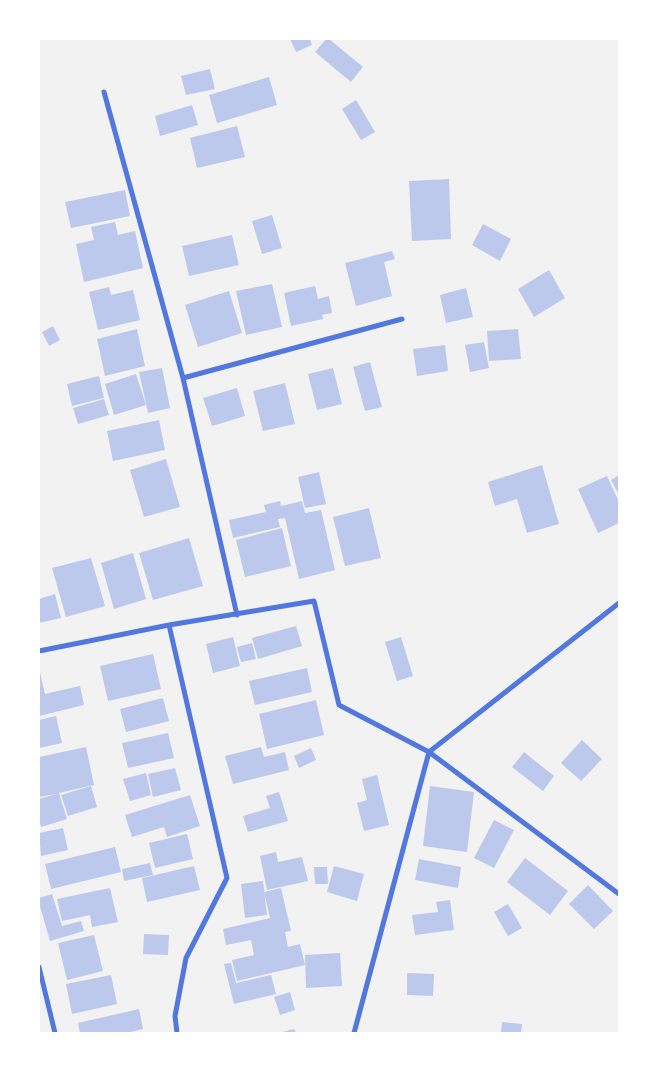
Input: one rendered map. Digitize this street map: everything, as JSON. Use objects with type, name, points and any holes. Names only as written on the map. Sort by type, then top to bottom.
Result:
[{"type":"street","points":[[104,92],[183,378],[237,615]]},
{"type":"street","points":[[183,378],[402,319]]},
{"type":"street","points":[[39,651],[169,625],[314,601],[339,705],[429,752],[619,894]]},
{"type":"street","points":[[354,1033],[429,752],[619,603]]},
{"type":"street","points":[[169,625],[227,878],[186,958],[175,1016],[177,1033]]},
{"type":"street","points":[[39,967],[55,1033]]},
{"type":"building","points":[[290,39],[310,39],[312,45],[296,52]]},
{"type":"building","points":[[326,39],[329,39],[363,67],[351,82],[315,52]]},
{"type":"building","points":[[210,69],[215,89],[186,95],[181,76]]},
{"type":"building","points":[[269,77],[277,105],[217,123],[209,95]]},
{"type":"building","points":[[356,100],[375,132],[361,140],[342,109]]},
{"type":"building","points":[[192,105],[198,125],[160,136],[155,116]]},
{"type":"building","points":[[237,126],[245,157],[197,168],[190,138]]},
{"type":"building","points":[[449,179],[451,239],[412,241],[409,181]]},
{"type":"building","points":[[125,190],[130,216],[71,228],[65,202]]},
{"type":"building","points":[[272,215],[282,248],[262,254],[252,221]]},
{"type":"building","points":[[115,222],[118,235],[135,231],[143,268],[84,282],[76,244],[94,240],[91,227]]},
{"type":"building","points":[[483,224],[511,239],[500,261],[472,245]]},
{"type":"building","points":[[232,235],[239,265],[189,276],[182,246]]},
{"type":"building","points":[[392,251],[395,259],[384,262],[392,296],[356,306],[345,263]]},
{"type":"building","points":[[549,270],[565,298],[534,317],[518,289]]},
{"type":"building","points":[[272,284],[282,327],[246,335],[236,291]]},
{"type":"building","points":[[315,286],[318,299],[329,296],[332,313],[322,315],[323,319],[291,326],[284,293]]},
{"type":"building","points":[[109,287],[111,295],[133,290],[140,320],[98,330],[89,292]]},
{"type":"building","points":[[466,288],[473,317],[446,323],[440,295]]},
{"type":"building","points":[[229,291],[242,333],[198,347],[185,305]]},
{"type":"building","points":[[53,326],[60,340],[49,346],[42,332]]},
{"type":"building","points":[[137,329],[145,366],[105,376],[97,339]]},
{"type":"building","points":[[518,329],[521,359],[489,361],[487,331]]},
{"type":"building","points":[[484,342],[489,368],[470,372],[465,345]]},
{"type":"building","points":[[445,345],[448,371],[417,376],[413,349]]},
{"type":"building","points":[[370,362],[382,407],[365,411],[353,367]]},
{"type":"building","points":[[162,368],[170,408],[148,413],[139,372]]},
{"type":"building","points":[[333,368],[342,404],[317,410],[308,374]]},
{"type":"building","points":[[136,374],[146,405],[114,415],[105,384]]},
{"type":"building","points":[[99,376],[104,398],[72,406],[67,384]]},
{"type":"building","points":[[285,383],[295,424],[263,431],[253,391]]},
{"type":"building","points":[[237,388],[245,416],[212,426],[203,398]]},
{"type":"building","points":[[104,399],[109,415],[78,424],[73,408]]},
{"type":"building","points":[[159,420],[165,450],[113,461],[107,431]]},
{"type":"building","points":[[166,459],[180,507],[144,517],[130,470]]},
{"type":"building","points":[[542,465],[559,524],[527,533],[517,499],[495,506],[488,482]]},
{"type":"building","points":[[319,472],[326,504],[305,508],[298,477]]},
{"type":"building","points":[[619,475],[619,495],[611,480]]},
{"type":"building","points":[[607,476],[619,502],[619,523],[598,533],[578,489]]},
{"type":"building","points":[[280,501],[281,506],[302,501],[305,513],[321,510],[335,570],[299,579],[285,518],[278,519],[280,527],[233,538],[229,520],[266,512],[264,505]]},
{"type":"building","points":[[369,508],[381,558],[345,566],[333,517]]},
{"type":"building","points":[[282,528],[291,566],[245,577],[236,540]]},
{"type":"building","points":[[189,538],[203,586],[153,600],[139,553]]},
{"type":"building","points":[[133,553],[146,599],[114,609],[101,563]]},
{"type":"building","points":[[91,558],[105,606],[66,617],[52,568]]},
{"type":"building","points":[[55,594],[61,618],[39,623],[39,599]]},
{"type":"building","points":[[296,626],[302,646],[258,659],[252,638]]},
{"type":"building","points":[[233,637],[240,666],[213,673],[206,644]]},
{"type":"building","points":[[401,637],[413,676],[397,681],[385,642]]},
{"type":"building","points":[[252,643],[256,659],[241,662],[237,647]]},
{"type":"building","points":[[153,654],[161,689],[108,701],[100,666]]},
{"type":"building","points":[[39,668],[45,694],[80,686],[84,705],[39,716]]},
{"type":"building","points":[[307,668],[312,692],[255,705],[249,681]]},
{"type":"building","points":[[163,698],[169,721],[126,732],[120,709]]},
{"type":"building","points":[[316,700],[324,735],[267,749],[259,714]]},
{"type":"building","points":[[56,716],[62,743],[39,748],[39,720]]},
{"type":"building","points":[[168,733],[174,758],[128,768],[122,743]]},
{"type":"building","points":[[582,740],[602,759],[581,781],[561,763]]},
{"type":"building","points":[[86,747],[94,785],[59,793],[67,819],[41,827],[39,799],[56,794],[39,797],[39,757]]},
{"type":"building","points":[[261,747],[264,757],[285,752],[289,770],[233,784],[225,756]]},
{"type":"building","points":[[311,748],[316,760],[299,768],[294,756]]},
{"type":"building","points":[[524,752],[554,776],[543,791],[512,767]]},
{"type":"building","points":[[175,768],[181,790],[153,797],[148,774]]},
{"type":"building","points":[[146,773],[151,795],[130,801],[123,779]]},
{"type":"building","points":[[377,775],[389,825],[364,831],[357,803],[367,800],[362,779]]},
{"type":"building","points":[[91,786],[97,807],[68,816],[61,795]]},
{"type":"building","points":[[430,786],[474,792],[467,852],[423,846]]},
{"type":"building","points":[[279,792],[288,821],[248,832],[243,816],[270,808],[266,796]]},
{"type":"building","points":[[190,795],[200,826],[167,837],[164,827],[132,837],[125,815]]},
{"type":"building","points":[[494,820],[514,830],[494,868],[474,858]]},
{"type":"building","points":[[63,828],[68,850],[41,856],[39,833]]},
{"type":"building","points":[[187,834],[193,859],[155,868],[149,843]]},
{"type":"building","points":[[115,847],[121,872],[51,889],[45,864]]},
{"type":"building","points":[[276,852],[278,862],[302,857],[308,881],[267,890],[260,856]]},
{"type":"building","points":[[525,858],[568,891],[550,915],[507,882]]},
{"type":"building","points":[[419,859],[461,867],[458,888],[415,880]]},
{"type":"building","points":[[150,863],[153,875],[124,881],[122,869]]},
{"type":"building","points":[[194,866],[200,890],[147,902],[142,878]]},
{"type":"building","points":[[334,866],[364,874],[357,901],[327,892]]},
{"type":"building","points":[[314,867],[327,867],[328,884],[315,884]]},
{"type":"building","points":[[263,881],[267,915],[245,918],[241,884]]},
{"type":"building","points":[[588,885],[613,911],[594,929],[569,904]]},
{"type":"building","points":[[110,888],[118,922],[92,927],[90,915],[62,921],[57,899]]},
{"type":"building","points":[[281,888],[291,931],[285,932],[288,947],[300,944],[305,965],[237,981],[232,960],[254,955],[251,940],[226,945],[223,929],[270,918],[264,892]]},
{"type":"building","points":[[52,894],[62,926],[81,921],[84,931],[50,941],[39,898]]},
{"type":"building","points":[[450,900],[454,930],[415,935],[412,915],[438,912],[436,902]]},
{"type":"building","points":[[508,904],[522,928],[508,936],[494,912]]},
{"type":"building","points":[[144,934],[169,935],[168,955],[143,954]]},
{"type":"building","points":[[94,935],[103,971],[67,980],[58,943]]},
{"type":"building","points":[[340,953],[342,986],[306,988],[305,955]]},
{"type":"building","points":[[231,963],[236,983],[271,975],[276,994],[234,1004],[224,964]]},
{"type":"building","points":[[407,973],[434,974],[433,996],[407,995]]},
{"type":"building","points":[[111,975],[117,1004],[72,1014],[66,984]]},
{"type":"building","points":[[290,992],[295,1010],[280,1015],[274,997]]},
{"type":"building","points":[[139,1009],[143,1029],[126,1033],[80,1033],[78,1023]]},
{"type":"building","points":[[502,1022],[522,1024],[521,1033],[501,1033]]},
{"type":"building","points":[[294,1029],[296,1033],[279,1033]]}]
